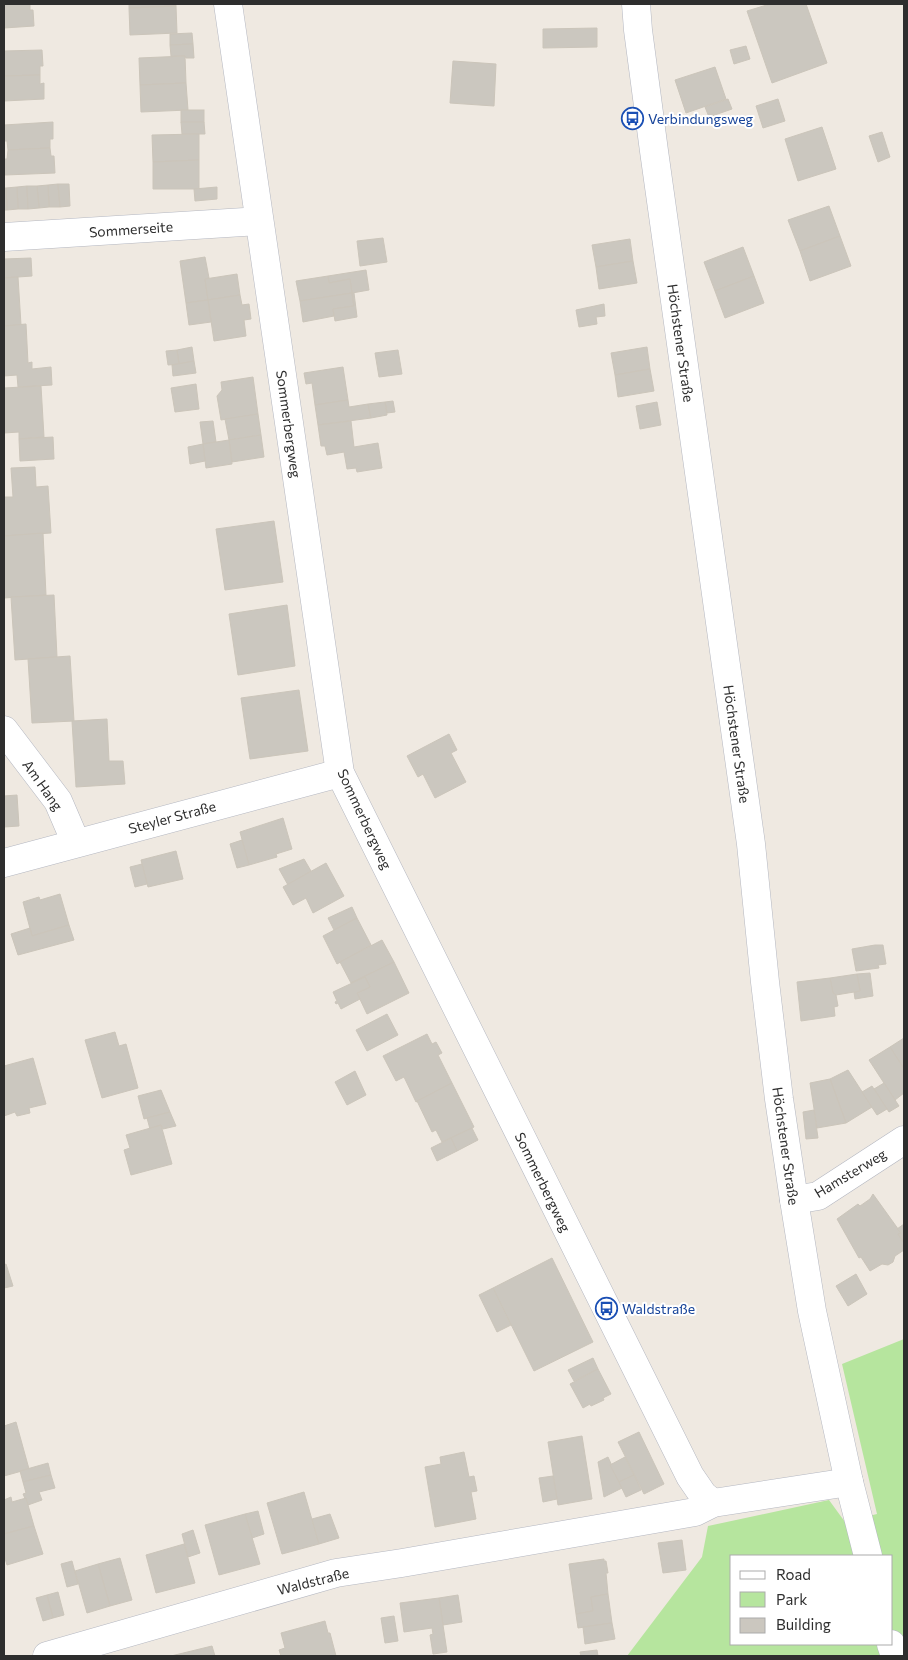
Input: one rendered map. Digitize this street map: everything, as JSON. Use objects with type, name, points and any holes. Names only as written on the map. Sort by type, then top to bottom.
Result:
[{"type":"street","name":"Sommerbergweg","points":[[228,4],[340,773],[690,1476],[702,1495],[713,1504]]},
{"type":"street","name":"Höchstener Straße","points":[[636,4],[654,151],[751,844],[779,1100],[812,1311],[849,1482],[868,1555]]},
{"type":"street","name":"Sommerseite","points":[[4,237],[259,221]]},
{"type":"street","name":"Am Hang","points":[[4,730],[58,801],[76,843]]},
{"type":"street","name":"Steyler Straße","points":[[4,863],[340,773]]},
{"type":"street","name":"Hamsterweg","points":[[794,1200],[818,1196],[904,1140]]},
{"type":"street","name":"Waldstraße","points":[[47,1656],[336,1573],[695,1512],[713,1504],[849,1482]]},
{"type":"green space","points":[[904,1339],[904,1656],[627,1656],[702,1557],[708,1526],[829,1500],[845,1522],[877,1514],[842,1364]]},
{"type":"building","points":[[4,4],[30,4],[30,10],[33,10],[34,26],[4,28]]},
{"type":"building","points":[[129,4],[176,4],[176,6],[129,8]]},
{"type":"building","points":[[770,4],[806,4],[827,63],[772,83],[747,11]]},
{"type":"building","points":[[176,6],[177,33],[130,35],[129,8]]},
{"type":"building","points":[[597,28],[597,47],[543,48],[543,29]]},
{"type":"building","points":[[192,33],[193,44],[170,45],[170,34]]},
{"type":"building","points":[[193,44],[194,58],[171,56],[170,45]]},
{"type":"building","points":[[746,46],[750,59],[734,64],[730,50]]},
{"type":"building","points":[[42,50],[43,66],[40,66],[40,75],[4,76],[4,51]]},
{"type":"building","points":[[185,56],[186,83],[140,85],[139,58]]},
{"type":"building","points":[[453,61],[496,64],[494,106],[450,103]]},
{"type":"building","points":[[715,67],[726,99],[686,113],[675,80]]},
{"type":"building","points":[[40,75],[40,84],[44,83],[44,99],[4,101],[4,76]]},
{"type":"building","points":[[186,83],[188,110],[141,112],[140,85]]},
{"type":"building","points":[[728,99],[732,109],[709,117],[705,107]]},
{"type":"building","points":[[778,99],[785,121],[763,128],[756,106]]},
{"type":"building","points":[[181,110],[204,110],[204,122],[181,122]]},
{"type":"building","points":[[53,122],[53,139],[50,139],[50,148],[8,150],[7,141],[4,141],[4,125]]},
{"type":"building","points":[[181,122],[204,122],[205,134],[182,134]]},
{"type":"building","points":[[822,127],[836,169],[798,181],[785,139]]},
{"type":"building","points":[[882,132],[890,157],[878,162],[869,136]]},
{"type":"building","points":[[199,134],[199,160],[153,162],[152,135]]},
{"type":"building","points":[[50,148],[51,156],[54,156],[55,173],[5,175],[4,159],[7,159],[8,150]]},
{"type":"building","points":[[199,160],[199,189],[153,189],[153,162]]},
{"type":"building","points":[[58,184],[60,207],[49,207],[48,185]]},
{"type":"building","points":[[58,184],[69,184],[70,206],[60,207]]},
{"type":"building","points":[[48,185],[49,207],[39,208],[37,186]]},
{"type":"building","points":[[27,186],[28,209],[18,209],[17,187]]},
{"type":"building","points":[[27,186],[37,186],[39,208],[28,209]]},
{"type":"building","points":[[17,187],[18,209],[7,210],[6,188]]},
{"type":"building","points":[[217,187],[217,199],[195,201],[194,189]]},
{"type":"building","points":[[4,188],[6,188],[7,210],[4,210]]},
{"type":"building","points":[[829,206],[840,236],[800,251],[788,220]]},
{"type":"building","points":[[840,236],[851,266],[810,281],[800,251]]},
{"type":"building","points":[[383,238],[387,262],[360,266],[357,241]]},
{"type":"building","points":[[630,239],[633,261],[596,267],[592,245]]},
{"type":"building","points":[[743,247],[754,276],[715,291],[704,262]]},
{"type":"building","points":[[205,257],[209,278],[205,279],[208,300],[186,303],[180,261]]},
{"type":"building","points":[[31,258],[32,276],[4,278],[4,259]]},
{"type":"building","points":[[633,261],[637,283],[599,289],[596,267]]},
{"type":"building","points":[[366,270],[369,290],[352,293],[350,279],[329,283],[328,276]]},
{"type":"building","points":[[237,274],[240,295],[208,300],[205,279]]},
{"type":"building","points":[[328,276],[329,283],[350,279],[352,293],[300,301],[296,281]]},
{"type":"building","points":[[754,276],[764,303],[725,318],[715,291]]},
{"type":"building","points":[[18,277],[21,325],[4,326],[4,278]]},
{"type":"building","points":[[352,293],[354,306],[333,309],[334,316],[303,322],[300,301]]},
{"type":"building","points":[[352,293],[354,293],[357,317],[335,321],[333,309],[354,306]]},
{"type":"building","points":[[240,295],[242,305],[249,304],[251,319],[244,320],[246,336],[214,341],[208,300]]},
{"type":"building","points":[[208,300],[211,322],[189,325],[186,303]]},
{"type":"building","points":[[604,304],[605,316],[596,317],[597,324],[579,327],[576,310]]},
{"type":"building","points":[[26,324],[28,363],[32,362],[32,369],[51,367],[52,385],[18,387],[17,375],[4,376],[4,326]]},
{"type":"building","points":[[192,347],[194,361],[179,364],[177,350]]},
{"type":"building","points":[[647,347],[650,369],[615,375],[611,353]]},
{"type":"building","points":[[177,350],[179,364],[168,365],[166,351]]},
{"type":"building","points":[[398,350],[402,374],[379,377],[375,353]]},
{"type":"building","points":[[194,361],[196,373],[173,376],[172,365]]},
{"type":"building","points":[[343,367],[348,400],[315,405],[312,383],[306,384],[304,373]]},
{"type":"building","points":[[650,369],[654,391],[618,397],[615,375]]},
{"type":"building","points":[[253,377],[258,414],[221,420],[217,396],[222,390],[221,382]]},
{"type":"building","points":[[196,384],[199,409],[175,412],[171,388]]},
{"type":"building","points":[[41,386],[44,437],[19,439],[19,432],[4,433],[4,388]]},
{"type":"building","points":[[348,400],[349,407],[368,404],[371,418],[318,425],[315,405]]},
{"type":"building","points":[[393,401],[395,412],[387,413],[385,402]]},
{"type":"building","points":[[385,402],[387,415],[371,418],[368,404]]},
{"type":"building","points":[[657,402],[661,425],[640,429],[636,406]]},
{"type":"building","points":[[258,414],[261,435],[229,440],[225,419]]},
{"type":"building","points":[[213,421],[216,442],[203,444],[200,422]]},
{"type":"building","points":[[351,421],[354,447],[378,443],[382,468],[357,472],[356,468],[347,469],[344,452],[327,455],[325,446],[321,446],[318,425]]},
{"type":"building","points":[[261,435],[264,457],[232,462],[229,440]]},
{"type":"building","points":[[53,437],[54,459],[20,461],[19,439]]},
{"type":"building","points":[[229,440],[232,464],[206,468],[203,444]]},
{"type":"building","points":[[203,444],[205,461],[190,464],[188,447]]},
{"type":"building","points":[[35,467],[36,487],[48,486],[51,533],[4,536],[4,497],[13,497],[11,468]]},
{"type":"building","points":[[274,521],[283,582],[225,590],[216,529]]},
{"type":"building","points":[[43,533],[46,595],[4,598],[4,536]]},
{"type":"building","points":[[54,595],[57,657],[15,660],[11,597]]},
{"type":"building","points":[[287,605],[295,666],[238,675],[229,614]]},
{"type":"building","points":[[70,656],[74,721],[32,723],[28,659]]},
{"type":"building","points":[[299,690],[308,751],[250,759],[241,698]]},
{"type":"building","points":[[107,719],[109,761],[123,761],[125,784],[76,787],[72,721]]},
{"type":"building","points":[[449,734],[457,750],[451,753],[466,782],[435,798],[423,774],[418,777],[407,756]]},
{"type":"building","points":[[17,795],[19,826],[4,827],[4,796]]},
{"type":"building","points":[[283,818],[292,849],[276,854],[277,857],[249,865],[240,832]]},
{"type":"building","points":[[242,840],[249,865],[237,868],[230,844]]},
{"type":"building","points":[[176,851],[183,879],[148,887],[141,860]]},
{"type":"building","points":[[304,859],[311,871],[288,885],[279,869]]},
{"type":"building","points":[[326,863],[344,896],[313,913],[306,898],[293,905],[283,887]]},
{"type":"building","points":[[142,864],[147,884],[135,887],[130,867]]},
{"type":"building","points":[[60,894],[69,925],[32,936],[23,902],[39,897],[40,900]]},
{"type":"building","points":[[352,907],[357,918],[334,930],[328,918]]},
{"type":"building","points":[[357,918],[371,945],[337,964],[323,936]]},
{"type":"building","points":[[69,925],[74,940],[18,955],[11,934],[30,928],[32,936]]},
{"type":"building","points":[[382,940],[394,962],[351,983],[340,962]]},
{"type":"building","points":[[883,945],[886,964],[878,965],[879,968],[856,971],[852,949]]},
{"type":"building","points":[[394,962],[409,993],[367,1014],[357,993],[370,987],[365,977],[351,983]]},
{"type":"building","points":[[870,973],[873,996],[855,999],[854,992],[860,991],[857,974]]},
{"type":"building","points":[[857,974],[860,991],[836,995],[833,993],[830,978]]},
{"type":"building","points":[[365,977],[370,987],[357,993],[360,999],[341,1009],[338,1003],[336,1004],[335,1002],[337,1001],[333,992]]},
{"type":"building","points":[[830,978],[838,1006],[834,1007],[835,1016],[801,1021],[797,982]]},
{"type":"building","points":[[387,1014],[398,1035],[367,1051],[356,1030]]},
{"type":"building","points":[[115,1032],[119,1046],[126,1044],[138,1088],[102,1098],[85,1040]]},
{"type":"building","points":[[427,1034],[432,1044],[436,1042],[442,1053],[438,1055],[452,1083],[416,1102],[404,1077],[396,1081],[383,1056]]},
{"type":"building","points":[[904,1038],[904,1069],[890,1047]]},
{"type":"building","points":[[890,1047],[904,1069],[904,1093],[895,1100],[869,1060]]},
{"type":"building","points":[[33,1058],[46,1104],[29,1108],[30,1113],[17,1116],[15,1112],[4,1116],[4,1066]]},
{"type":"building","points":[[848,1070],[872,1107],[846,1123],[830,1079]]},
{"type":"building","points":[[355,1071],[366,1095],[347,1105],[335,1082]]},
{"type":"building","points":[[830,1079],[846,1123],[817,1128],[810,1083]]},
{"type":"building","points":[[452,1083],[474,1127],[442,1142],[436,1130],[432,1132],[417,1101]]},
{"type":"building","points":[[884,1083],[899,1106],[889,1112],[874,1089]]},
{"type":"building","points":[[872,1086],[887,1109],[877,1115],[862,1092]]},
{"type":"building","points":[[161,1090],[170,1112],[144,1119],[138,1096]]},
{"type":"building","points":[[814,1110],[818,1138],[806,1139],[803,1112]]},
{"type":"building","points":[[170,1112],[176,1126],[163,1129],[161,1125],[150,1129],[147,1118]]},
{"type":"building","points":[[161,1125],[172,1164],[131,1175],[124,1150],[130,1148],[126,1135]]},
{"type":"building","points":[[472,1128],[478,1140],[457,1151],[451,1138]]},
{"type":"building","points":[[451,1138],[457,1151],[437,1161],[431,1148]]},
{"type":"building","points":[[873,1194],[901,1233],[898,1234],[904,1243],[904,1250],[895,1256],[893,1262],[888,1265],[882,1264],[870,1271],[861,1257],[859,1258],[837,1219],[858,1204],[860,1206],[870,1199]]},
{"type":"building","points":[[904,1224],[904,1243],[898,1234],[901,1233],[897,1229]]},
{"type":"building","points":[[552,1258],[593,1342],[534,1371],[493,1288]]},
{"type":"building","points":[[6,1264],[13,1286],[4,1288],[4,1265]]},
{"type":"building","points":[[856,1274],[867,1294],[848,1306],[836,1286]]},
{"type":"building","points":[[493,1288],[511,1325],[497,1332],[479,1295]]},
{"type":"building","points":[[593,1358],[598,1369],[574,1381],[568,1370]]},
{"type":"building","points":[[598,1369],[611,1394],[603,1398],[604,1400],[583,1408],[570,1384]]},
{"type":"building","points":[[16,1422],[29,1469],[4,1476],[4,1426]]},
{"type":"building","points":[[639,1432],[664,1484],[644,1494],[618,1442]]},
{"type":"building","points":[[582,1436],[592,1499],[558,1505],[548,1442]]},
{"type":"building","points":[[464,1452],[469,1477],[474,1476],[477,1491],[471,1492],[476,1519],[435,1527],[425,1467],[441,1464],[440,1457]]},
{"type":"building","points":[[608,1457],[622,1488],[604,1497],[598,1462]]},
{"type":"building","points":[[625,1457],[634,1475],[619,1482],[610,1465]]},
{"type":"building","points":[[48,1463],[51,1475],[23,1482],[20,1471]]},
{"type":"building","points":[[51,1475],[55,1488],[39,1492],[42,1500],[28,1505],[23,1494],[26,1493],[23,1482]]},
{"type":"building","points":[[634,1475],[641,1490],[626,1497],[619,1482]]},
{"type":"building","points":[[553,1476],[557,1499],[543,1502],[539,1478]]},
{"type":"building","points":[[304,1492],[319,1544],[282,1554],[267,1503]]},
{"type":"building","points":[[11,1497],[12,1502],[26,1498],[34,1526],[4,1534],[4,1500]]},
{"type":"building","points":[[258,1511],[264,1534],[252,1538],[245,1514]]},
{"type":"building","points":[[245,1514],[260,1564],[219,1575],[205,1525]]},
{"type":"building","points":[[330,1514],[339,1538],[319,1544],[312,1519]]},
{"type":"building","points":[[34,1526],[43,1554],[7,1565],[4,1555],[4,1534]]},
{"type":"building","points":[[193,1530],[200,1553],[188,1557],[182,1534]]},
{"type":"building","points":[[682,1540],[686,1570],[663,1573],[658,1543]]},
{"type":"building","points":[[184,1544],[195,1583],[156,1593],[146,1555]]},
{"type":"building","points":[[120,1558],[132,1600],[110,1606],[98,1564]]},
{"type":"building","points":[[604,1559],[608,1573],[606,1573],[608,1594],[591,1597],[593,1611],[576,1614],[569,1564]]},
{"type":"building","points":[[72,1561],[78,1584],[67,1587],[61,1564]]},
{"type":"building","points":[[98,1564],[110,1606],[87,1613],[75,1571]]},
{"type":"building","points":[[58,1592],[64,1615],[53,1618],[47,1595]]},
{"type":"building","points":[[608,1594],[612,1623],[578,1628],[576,1614],[593,1611],[591,1597]]},
{"type":"building","points":[[47,1595],[53,1618],[43,1621],[36,1598]]},
{"type":"building","points":[[458,1595],[462,1622],[443,1625],[439,1598]]},
{"type":"building","points":[[439,1598],[447,1652],[433,1654],[430,1635],[433,1634],[432,1628],[404,1632],[400,1603]]},
{"type":"building","points":[[394,1616],[398,1641],[385,1643],[381,1618]]},
{"type":"building","points":[[325,1621],[336,1656],[281,1656],[279,1650],[285,1648],[281,1633]]},
{"type":"building","points":[[612,1623],[615,1639],[585,1644],[583,1627]]},
{"type":"building","points":[[212,1646],[215,1656],[171,1656]]},
{"type":"building","points":[[597,1650],[598,1656],[581,1656],[580,1652]]},
{"type":"place","name":"Verbindungsweg","points":[[632,118]]},
{"type":"place","name":"Waldstraße","points":[[606,1308]]}]
